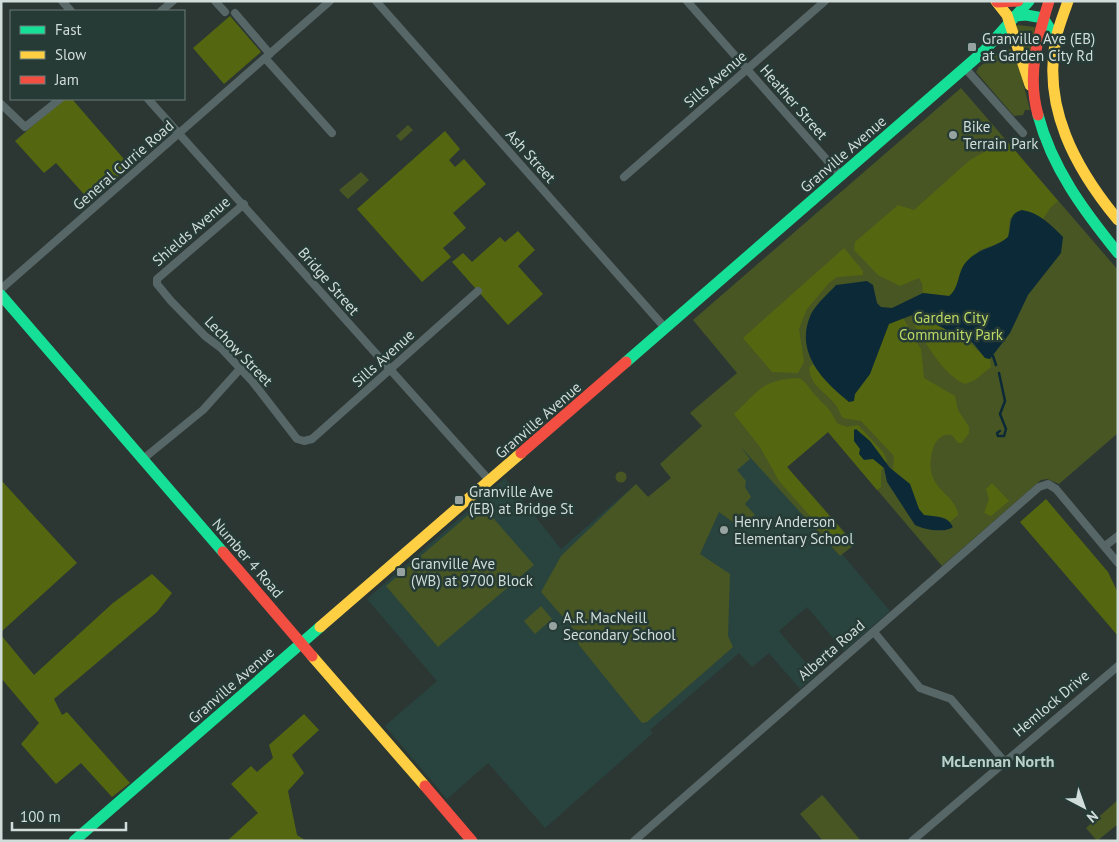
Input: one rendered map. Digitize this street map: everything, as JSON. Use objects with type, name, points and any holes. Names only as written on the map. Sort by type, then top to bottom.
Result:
[{"type":"main road","points":[[997,2],[1018,1]]},
{"type":"main road","name":"Granville Avenue","points":[[74,841],[965,68],[984,51],[1029,1]]},
{"type":"main road","points":[[1035,98],[1034,57],[1049,1]]},
{"type":"main road","points":[[1043,22],[1056,15],[1061,1]]},
{"type":"main road","points":[[1068,1],[1056,38],[1054,90],[1064,134],[1070,151],[1087,182],[1118,220]]},
{"type":"main road","points":[[997,2],[1011,19],[1018,48],[1035,98],[1044,139],[1063,181],[1086,215],[1118,253]]},
{"type":"main road","points":[[1011,19],[1026,15],[1043,22],[1056,38]]},
{"type":"main road","points":[[984,51],[1003,43],[1012,44],[1018,48]]},
{"type":"main road","name":"Number 4 Road","points":[[1,294],[472,841]]},
{"type":"street","points":[[162,10],[173,1]]},
{"type":"street","points":[[215,1],[225,12]]},
{"type":"street","name":"General Currie Road","points":[[1,289],[330,1]]},
{"type":"street","name":"Ash Street","points":[[376,1],[666,328]]},
{"type":"street","name":"Heather Street","points":[[687,1],[841,176]]},
{"type":"street","name":"Sills Avenue","points":[[624,178],[824,1]]},
{"type":"street","points":[[235,13],[267,56],[332,133]]},
{"type":"street","points":[[965,68],[1023,133]]},
{"type":"street","points":[[1,104],[25,127],[59,100]]},
{"type":"street","name":"Bridge Street","points":[[149,100],[490,481]]},
{"type":"street","name":"Shields Avenue","points":[[157,279],[244,204]]},
{"type":"street","name":"Lechow Street","points":[[157,279],[157,284],[171,301],[205,336],[221,348],[239,370],[252,381],[297,439],[304,441]]},
{"type":"street","name":"Sills Avenue","points":[[304,441],[312,439],[478,292]]},
{"type":"street","points":[[143,460],[204,410],[239,370]]},
{"type":"street","name":"Alberta Road","points":[[634,841],[1039,487],[1048,484],[1056,489],[1105,546]]},
{"type":"street","points":[[1118,536],[1105,546],[1118,563]]},
{"type":"street","points":[[874,632],[920,688],[951,699],[1004,761]]},
{"type":"street","name":"Hemlock Drive","points":[[912,841],[1118,666]]},
{"type":"shaded area","name":"A.R. MacNeill Secondary School","points":[[715,415],[840,556],[842,554],[890,611],[844,651],[807,607],[779,631],[816,675],[800,689],[769,653],[752,667],[739,653],[650,730],[653,733],[545,828],[488,763],[447,799],[385,726],[437,681],[367,599],[505,478],[561,549],[636,484],[648,497],[671,478],[660,464]]},
{"type":"green space","points":[[230,16],[261,52],[224,84],[193,48]]},
{"type":"green space","points":[[1018,25],[1035,27],[1029,66],[1015,27]]},
{"type":"green space","points":[[1003,49],[1010,49],[1016,55],[1030,110],[1025,110],[1023,115],[1014,116],[976,72],[979,67]]},
{"type":"green space","name":"Garden City Community Park","points":[[961,88],[1118,270],[1118,433],[1059,484],[1047,479],[1041,480],[942,566],[828,432],[787,467],[855,544],[840,556],[740,446],[750,459],[737,470],[746,481],[745,487],[751,497],[745,504],[755,515],[737,525],[719,512],[700,554],[730,574],[728,636],[733,647],[647,722],[642,723],[579,645],[577,633],[541,592],[561,556],[636,484],[648,497],[671,478],[660,464],[702,426],[690,413],[737,373],[693,320]]},
{"type":"green space","points":[[63,100],[73,100],[130,166],[90,201],[56,163],[44,173],[15,141]]},
{"type":"green space","points":[[408,125],[413,130],[401,141],[396,136]]},
{"type":"green space","points":[[445,131],[460,149],[449,160],[455,167],[464,159],[486,184],[453,213],[466,228],[443,248],[451,257],[422,282],[357,209]]},
{"type":"green space","points":[[1006,140],[1058,201],[1050,208],[1043,219],[1031,212],[1010,218],[1008,237],[1001,243],[979,250],[954,293],[949,296],[923,293],[922,283],[919,278],[900,286],[878,275],[854,250],[855,242],[898,205],[914,210],[970,160]]},
{"type":"green space","points":[[361,172],[369,180],[348,199],[339,190]]},
{"type":"green space","points":[[518,231],[535,250],[518,266],[543,294],[508,325],[452,262],[463,253],[472,262],[500,237],[505,242]]},
{"type":"green space","points":[[844,248],[863,271],[863,275],[837,277],[829,283],[807,309],[799,329],[804,362],[798,373],[772,372],[743,338]]},
{"type":"green space","points":[[903,318],[921,349],[924,378],[955,396],[958,410],[969,427],[969,433],[962,443],[958,443],[952,435],[945,435],[939,438],[934,445],[931,457],[933,477],[956,508],[958,515],[950,522],[945,518],[924,515],[919,509],[910,484],[893,470],[894,456],[861,421],[843,418],[831,399],[812,380],[810,374],[809,368],[813,364],[821,376],[849,402],[870,374],[886,328],[889,324]]},
{"type":"green space","points":[[919,318],[947,330],[971,344],[985,358],[990,359],[991,367],[975,380],[965,384],[957,379],[942,366],[914,325]]},
{"type":"green space","points":[[798,378],[805,383],[827,408],[837,423],[847,427],[858,425],[883,452],[887,461],[881,471],[881,487],[877,490],[828,432],[787,467],[844,533],[833,542],[779,481],[760,447],[734,414],[755,393],[768,384]]},
{"type":"green space","points":[[621,471],[627,477],[621,483],[615,477]]},
{"type":"green space","points":[[1,480],[77,563],[1,632]]},
{"type":"green space","points":[[992,483],[1009,501],[991,516],[984,513],[989,499],[986,489]]},
{"type":"green space","points":[[1046,499],[1108,572],[1118,593],[1118,636],[1020,522]]},
{"type":"green space","points":[[481,504],[534,565],[438,647],[386,586]]},
{"type":"green space","points":[[152,574],[172,593],[157,612],[54,699],[62,715],[67,712],[130,783],[112,797],[81,763],[56,784],[21,744],[39,723],[1,678],[1,635],[34,675],[113,603]]},
{"type":"green space","points":[[541,606],[552,619],[535,634],[524,621]]},
{"type":"green space","points":[[304,714],[319,730],[292,755],[304,773],[288,791],[297,835],[306,841],[227,841],[258,813],[231,784],[251,766],[257,772],[273,758],[269,745]]},
{"type":"green space","points":[[822,795],[861,841],[823,841],[800,814]]},
{"type":"green space","points":[[1118,800],[1118,824],[1097,841],[1086,828]]},
{"type":"water","points":[[1022,210],[1040,217],[1063,237],[1061,253],[1028,295],[1010,333],[990,359],[985,358],[973,343],[915,314],[889,324],[870,374],[855,394],[854,401],[849,402],[821,375],[808,353],[806,341],[807,328],[813,310],[836,285],[867,281],[873,285],[877,303],[881,307],[892,308],[923,293],[949,296],[953,293],[967,261],[977,253],[998,244],[1008,237],[1012,217]]},
{"type":"water","points":[[856,429],[870,441],[890,468],[910,484],[919,509],[924,515],[944,518],[953,527],[945,530],[935,530],[915,525],[887,482],[884,468],[873,459],[864,460],[859,454],[860,449],[854,441],[854,430]]},
{"type":"waterway","points":[[993,356],[996,365]]},
{"type":"waterway","points":[[999,373],[1005,401],[1000,414],[1006,429],[1004,436],[998,436],[997,433],[1000,431]]},
{"type":"traffic: fast","points":[[626,362],[984,51],[1029,1]]},
{"type":"traffic: fast","points":[[1015,16],[1026,15],[1043,18],[1056,38]]},
{"type":"traffic: fast","points":[[1038,115],[1060,171],[1081,205],[1118,253]]},
{"type":"traffic: fast","points":[[1,295],[223,552]]},
{"type":"traffic: fast","points":[[74,841],[320,627]]},
{"type":"traffic: slow","points":[[996,1],[1007,15],[1030,85]]},
{"type":"traffic: slow","points":[[1068,1],[1056,38],[1053,63],[1054,88],[1058,112],[1076,158],[1102,200],[1118,220]]},
{"type":"traffic: slow","points":[[320,627],[521,453]]},
{"type":"traffic: slow","points":[[312,656],[425,786]]},
{"type":"traffic: jam","points":[[997,2],[1018,1]]},
{"type":"traffic: jam","points":[[1038,115],[1033,86],[1033,72],[1037,43],[1049,1]]},
{"type":"traffic: jam","points":[[521,453],[626,362]]},
{"type":"traffic: jam","points":[[223,552],[312,656]]},
{"type":"traffic: jam","points":[[425,786],[472,841]]},
{"type":"place","name":"Granville Ave (EB) at Garden City Rd","points":[[972,47]]},
{"type":"place","name":"Bike Terrain Park","points":[[953,135]]},
{"type":"place","name":"Granville Ave (EB) at Bridge St","points":[[459,500]]},
{"type":"place","name":"Henry Anderson Elementary School","points":[[724,530]]},
{"type":"place","name":"Granville Ave (WB) at 9700 Block","points":[[401,572]]},
{"type":"place","name":"A.R. MacNeill Secondary School","points":[[553,626]]},
{"type":"district","name":"McLennan North","points":[[998,761]]}]
